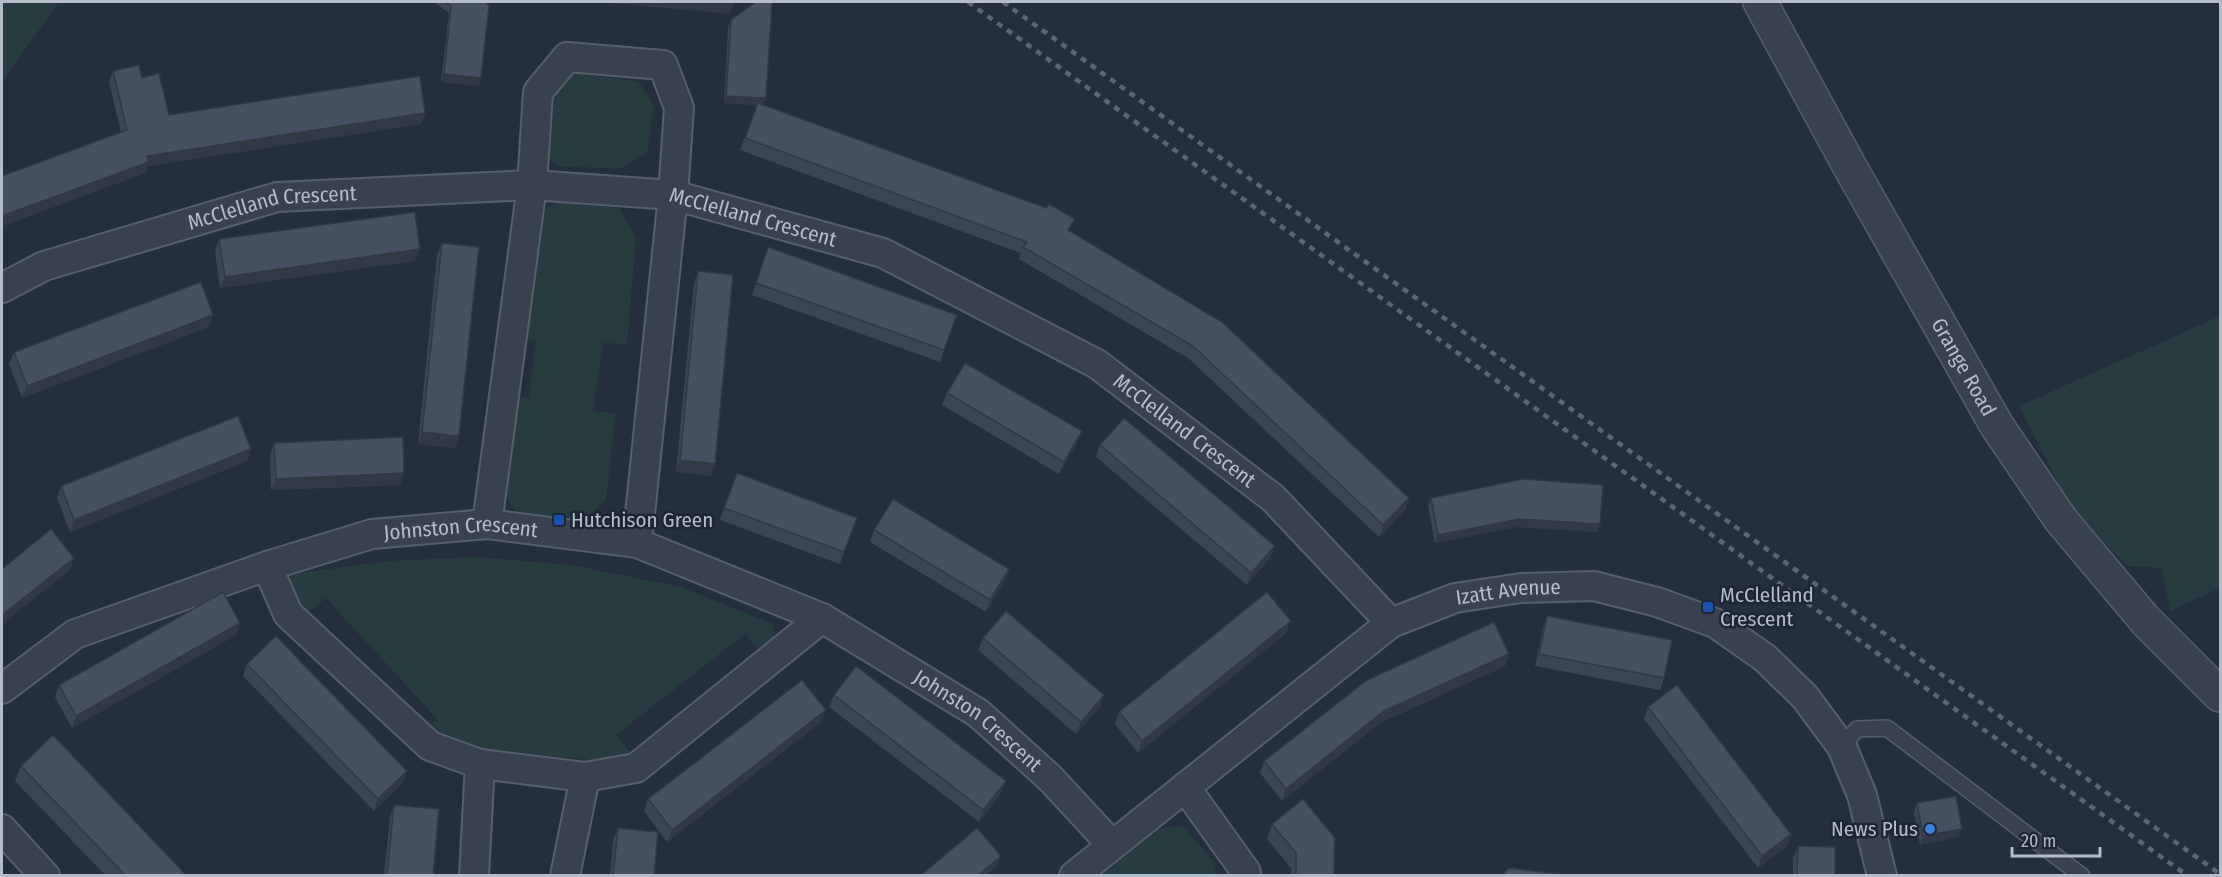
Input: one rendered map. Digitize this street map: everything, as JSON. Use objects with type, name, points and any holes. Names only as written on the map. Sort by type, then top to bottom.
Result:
[{"type":"street","name":"Grange Road","points":[[1760,2],[1850,167],[1997,426],[2061,520],[2146,621],[2220,695]]},
{"type":"street","points":[[487,524],[532,184],[537,92],[567,57],[663,64],[679,108],[673,195],[637,543]]},
{"type":"street","name":"McClelland Crescent","points":[[2,288],[44,266],[277,197],[532,184],[673,195],[883,253],[1097,364],[1273,498],[1390,623]]},
{"type":"street","name":"Johnston Crescent","points":[[2,689],[75,634],[267,566],[372,534],[487,524],[637,543],[822,618],[978,713],[1050,778],[1113,845]]},
{"type":"street","points":[[267,566],[288,615],[430,746],[480,764],[585,777],[636,768],[822,618]]},
{"type":"street","name":"Izatt Avenue","points":[[1074,876],[1390,623],[1455,598],[1521,588],[1594,586],[1657,602],[1715,623],[1765,658],[1805,696],[1842,747],[1862,795],[1882,876]]},
{"type":"street","points":[[474,876],[480,764]]},
{"type":"street","points":[[565,876],[585,777]]},
{"type":"street","points":[[1185,787],[1246,872],[1246,876]]},
{"type":"street","points":[[2,830],[43,875]]},
{"type":"lane","points":[[1842,747],[1857,729],[1887,728],[2082,876]]},
{"type":"green space","points":[[2,2],[59,2],[2,82]]},
{"type":"green space","points":[[567,73],[638,81],[654,105],[647,153],[622,168],[559,167],[540,149],[544,95]]},
{"type":"green space","points":[[557,202],[619,208],[636,237],[627,344],[603,343],[593,411],[616,413],[606,500],[586,518],[518,514],[499,488],[512,396],[529,398],[536,341],[519,340],[533,216]]},
{"type":"green space","points":[[2220,316],[2220,588],[2170,611],[2161,568],[2128,566],[2073,512],[2019,406]]},
{"type":"green space","points":[[477,557],[571,565],[681,587],[773,624],[773,640],[762,653],[745,634],[616,735],[631,753],[615,763],[437,743],[424,731],[437,719],[326,598],[304,615],[283,591],[292,574],[389,561]]},
{"type":"green space","points":[[1183,826],[1216,864],[1214,875],[1102,875],[1161,828]]},
{"type":"building","points":[[446,2],[485,2],[489,5],[481,78],[444,74],[451,6]]},
{"type":"building","points":[[756,2],[772,2],[766,98],[726,96],[731,20]]},
{"type":"building","points":[[139,65],[142,78],[159,73],[169,115],[420,76],[425,113],[147,156],[149,162],[2,216],[2,176],[127,130],[113,71]]},
{"type":"building","points":[[758,103],[1046,208],[1049,204],[1075,219],[1068,230],[1222,322],[1409,498],[1383,525],[1193,346],[1023,247],[1027,242],[745,138]]},
{"type":"building","points":[[415,212],[420,249],[225,277],[219,239]]},
{"type":"building","points":[[442,243],[479,247],[459,436],[422,432]]},
{"type":"building","points":[[768,247],[957,315],[944,350],[756,283]]},
{"type":"building","points":[[698,271],[733,275],[715,464],[680,460]]},
{"type":"building","points":[[201,282],[213,315],[27,386],[14,352]]},
{"type":"building","points":[[965,363],[1082,431],[1064,462],[947,393]]},
{"type":"building","points":[[238,416],[251,449],[74,520],[61,486]]},
{"type":"building","points":[[1124,418],[1275,546],[1251,573],[1100,445]]},
{"type":"building","points":[[403,437],[404,473],[276,479],[274,443]]},
{"type":"building","points":[[737,473],[857,518],[844,552],[724,508]]},
{"type":"building","points":[[1523,479],[1603,485],[1600,524],[1519,519],[1438,535],[1431,498]]},
{"type":"building","points":[[893,499],[1009,569],[990,600],[874,530]]},
{"type":"building","points":[[51,529],[74,558],[2,615],[2,569]]},
{"type":"building","points":[[223,592],[240,623],[76,716],[59,685]]},
{"type":"building","points":[[1267,592],[1291,621],[1142,741],[1119,712]]},
{"type":"building","points":[[1006,611],[1104,695],[1081,722],[983,638]]},
{"type":"building","points":[[1547,616],[1672,640],[1664,678],[1539,654]]},
{"type":"building","points":[[1494,622],[1509,654],[1384,711],[1286,789],[1264,761],[1367,680]]},
{"type":"building","points":[[276,636],[407,771],[378,799],[247,664]]},
{"type":"building","points":[[856,666],[1006,781],[983,810],[834,695]]},
{"type":"building","points":[[802,680],[826,710],[672,830],[648,799]]},
{"type":"building","points":[[1677,685],[1791,834],[1762,856],[1648,707]]},
{"type":"building","points":[[53,735],[187,876],[126,876],[21,766]]},
{"type":"building","points":[[1956,796],[1962,829],[1923,836],[1917,803]]},
{"type":"building","points":[[1303,799],[1335,838],[1334,876],[1296,876],[1296,853],[1272,824]]},
{"type":"building","points":[[394,805],[439,809],[433,876],[387,876]]},
{"type":"building","points":[[618,828],[658,832],[654,876],[613,876]]},
{"type":"building","points":[[977,828],[1001,856],[977,876],[920,876]]},
{"type":"building","points":[[1798,846],[1835,847],[1835,876],[1797,876]]},
{"type":"building","points":[[1509,868],[1562,874],[1564,876],[1501,876]]},
{"type":"railway","points":[[968,2],[2188,876]]},
{"type":"railway","points":[[1003,2],[2220,874]]},
{"type":"place","name":"Hutchison Green","points":[[559,520]]},
{"type":"place","name":"McClelland Crescent","points":[[1708,607]]},
{"type":"place","name":"News Plus","points":[[1930,829]]}]
